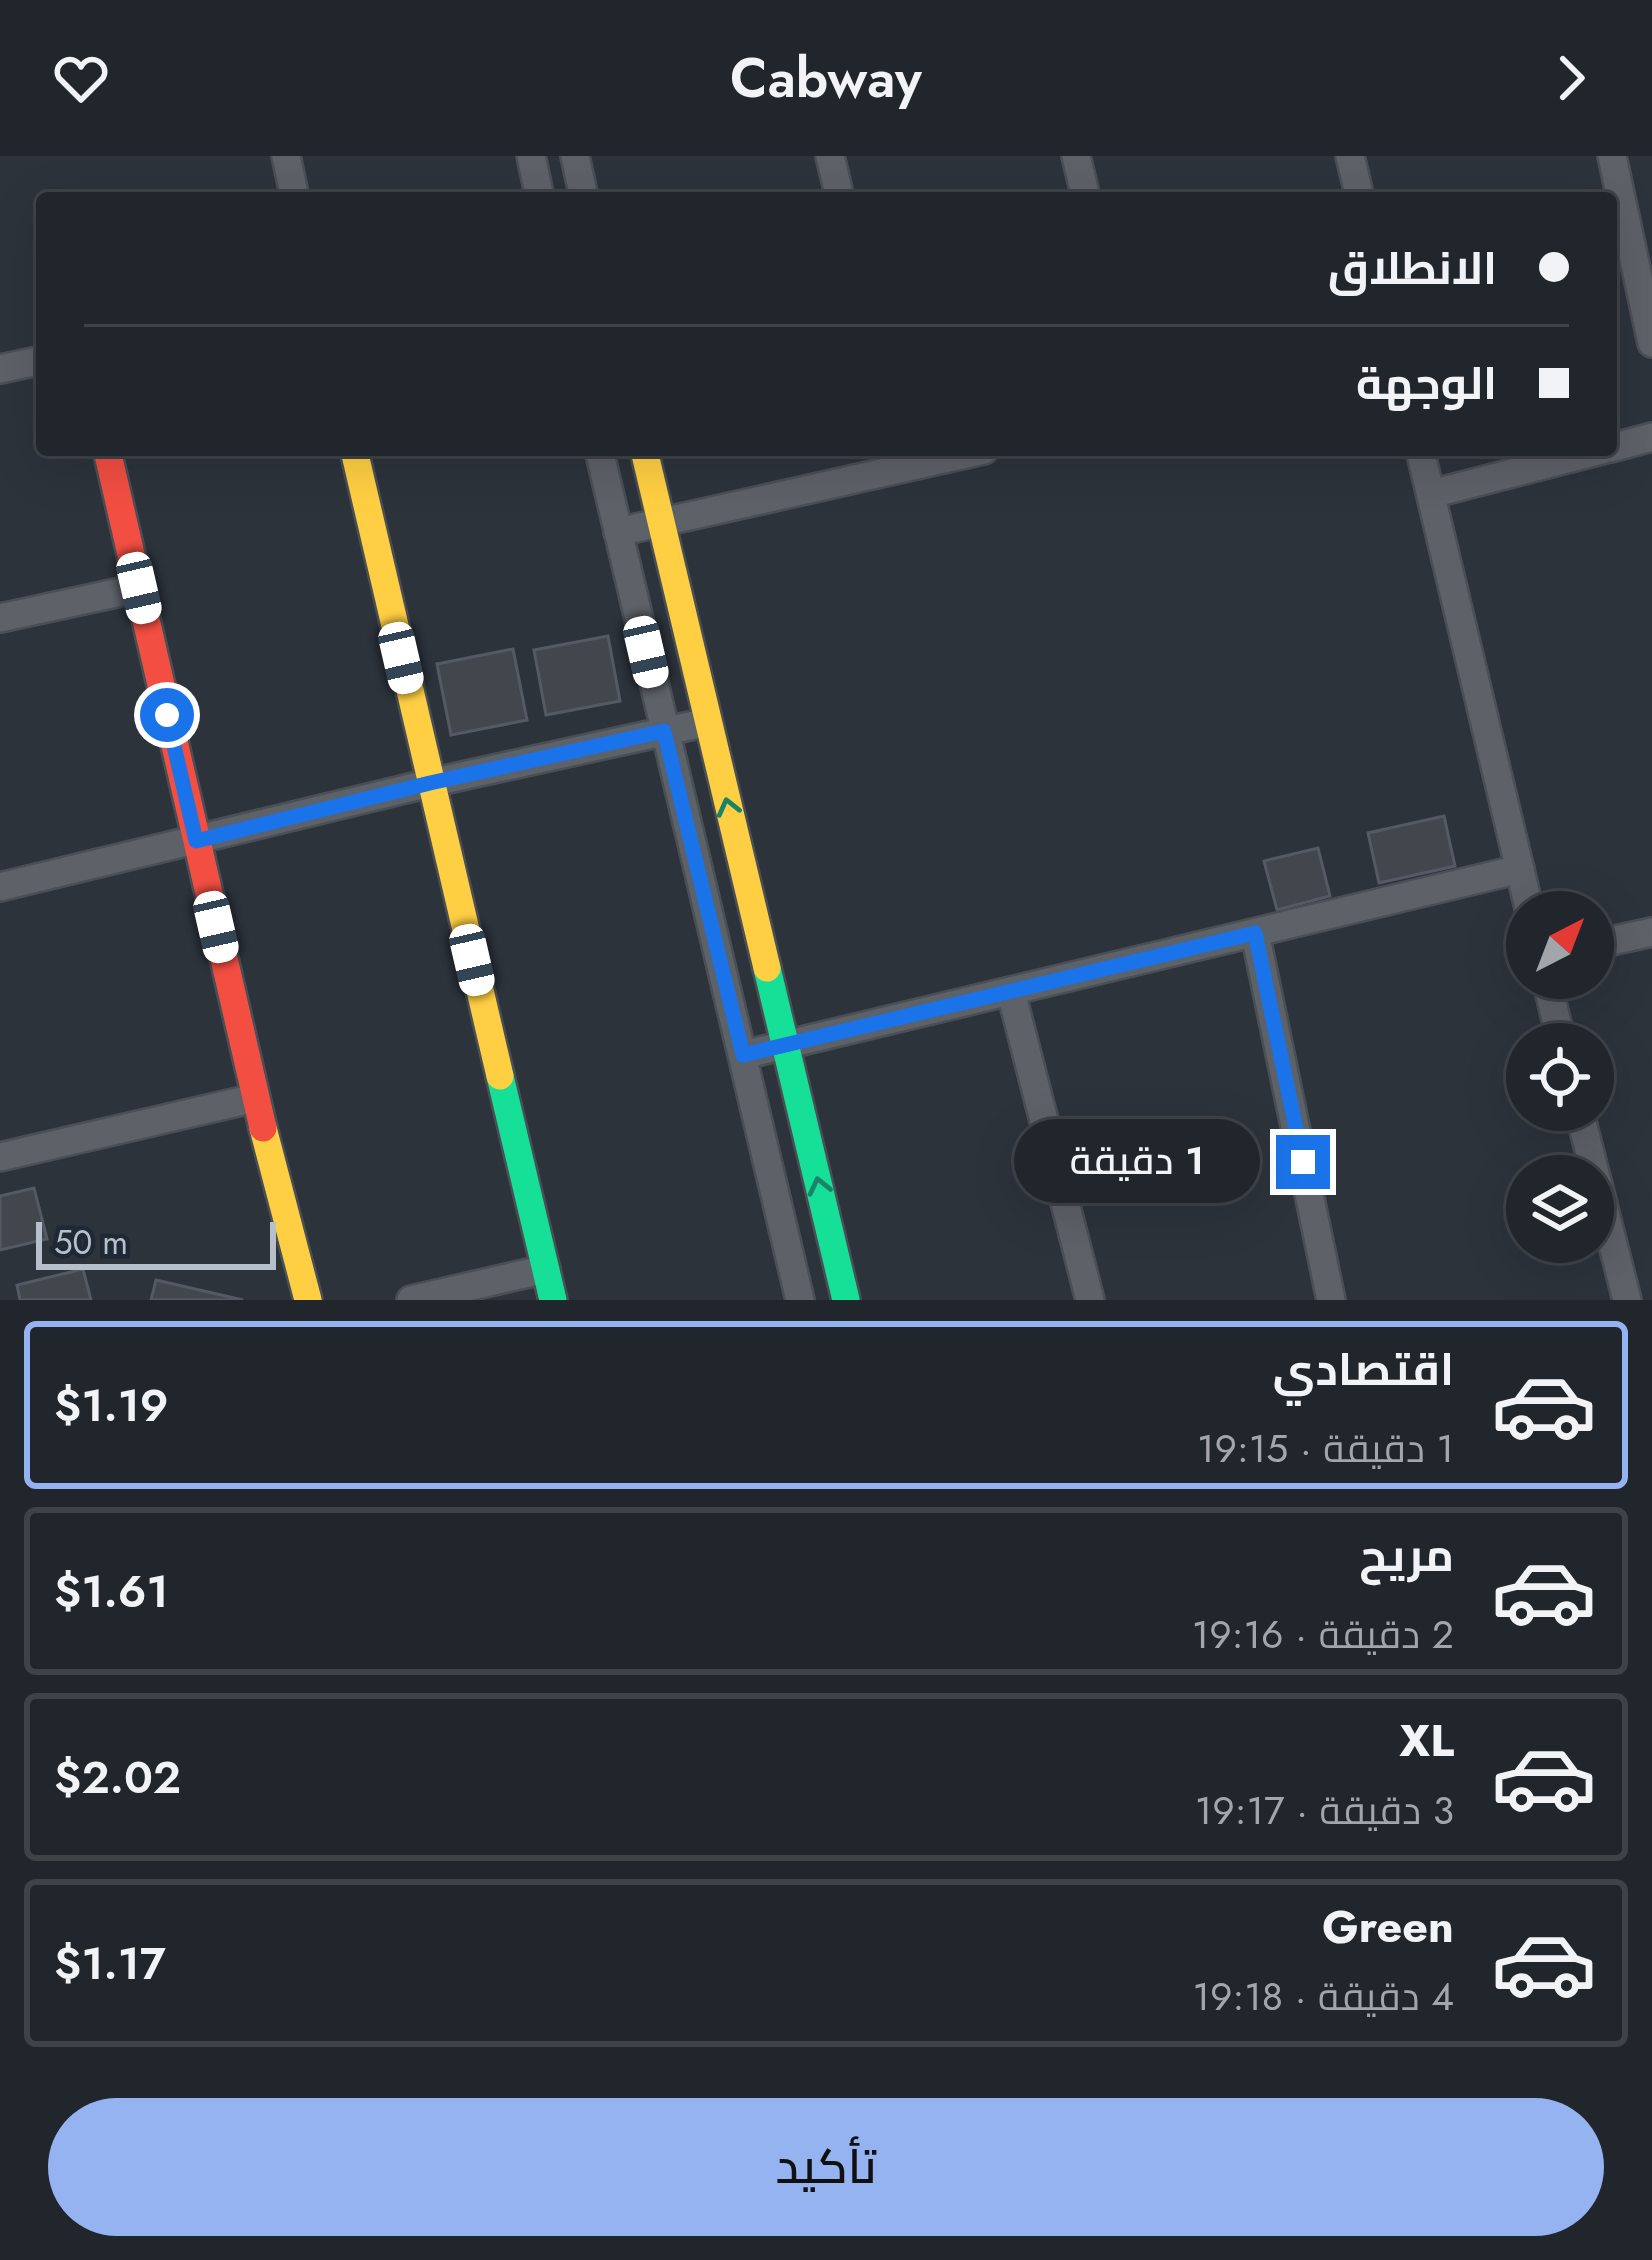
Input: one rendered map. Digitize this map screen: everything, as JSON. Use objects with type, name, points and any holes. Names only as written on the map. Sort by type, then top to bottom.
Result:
[{"type":"street","points":[[286,156],[295,192]]},
{"type":"street","points":[[531,156],[539,192]]},
{"type":"street","points":[[574,156],[583,192]]},
{"type":"street","points":[[830,156],[839,192]]},
{"type":"street","points":[[1076,156],[1085,192]]},
{"type":"street","points":[[1350,156],[1359,192]]},
{"type":"street","points":[[1612,156],[1652,343]]},
{"type":"street","points":[[0,369],[36,361]]},
{"type":"street","points":[[1617,446],[1652,437]]},
{"type":"street","points":[[108,456],[255,1098],[308,1300]]},
{"type":"street","points":[[355,456],[553,1300]]},
{"type":"street","points":[[600,456],[800,1300]]},
{"type":"street","points":[[645,456],[845,1300]]},
{"type":"street","points":[[618,532],[901,460],[934,456]]},
{"type":"street","points":[[1422,456],[1525,891]]},
{"type":"street","points":[[1431,494],[1579,456]]},
{"type":"street","points":[[0,618],[139,588]]},
{"type":"street","points":[[0,887],[430,783],[708,722]]},
{"type":"street","points":[[743,1055],[1520,869]]},
{"type":"street","points":[[1614,940],[1652,932]]},
{"type":"street","points":[[1255,933],[1331,1300]]},
{"type":"street","points":[[1011,992],[1090,1300]]},
{"type":"street","points":[[0,1157],[255,1098]]},
{"type":"street","points":[[1584,1131],[1628,1300]]},
{"type":"street","points":[[411,1300],[546,1269]]},
{"type":"building","points":[[608,636],[620,701],[546,715],[534,650]]},
{"type":"building","points":[[513,649],[527,720],[451,735],[437,664]]},
{"type":"building","points":[[1444,816],[1455,866],[1379,883],[1368,833]]},
{"type":"building","points":[[1318,848],[1330,896],[1277,910],[1264,861]]},
{"type":"building","points":[[34,1188],[47,1239],[0,1250],[0,1196]]},
{"type":"building","points":[[83,1269],[91,1300],[20,1300],[17,1285]]},
{"type":"building","points":[[156,1280],[243,1300],[151,1300]]},
{"type":"traffic: fast","points":[[767,968],[846,1300]]},
{"type":"traffic: fast","points":[[500,1076],[553,1300]]},
{"type":"traffic: slow","points":[[355,456],[500,1076]]},
{"type":"traffic: slow","points":[[645,456],[767,968]]},
{"type":"traffic: slow","points":[[263,1128],[308,1300]]},
{"type":"traffic: jam","points":[[108,456],[263,1128]]},
{"type":"route","points":[[167,715],[196,841],[664,731],[743,1055],[1255,933],[1303,1162]]}]
